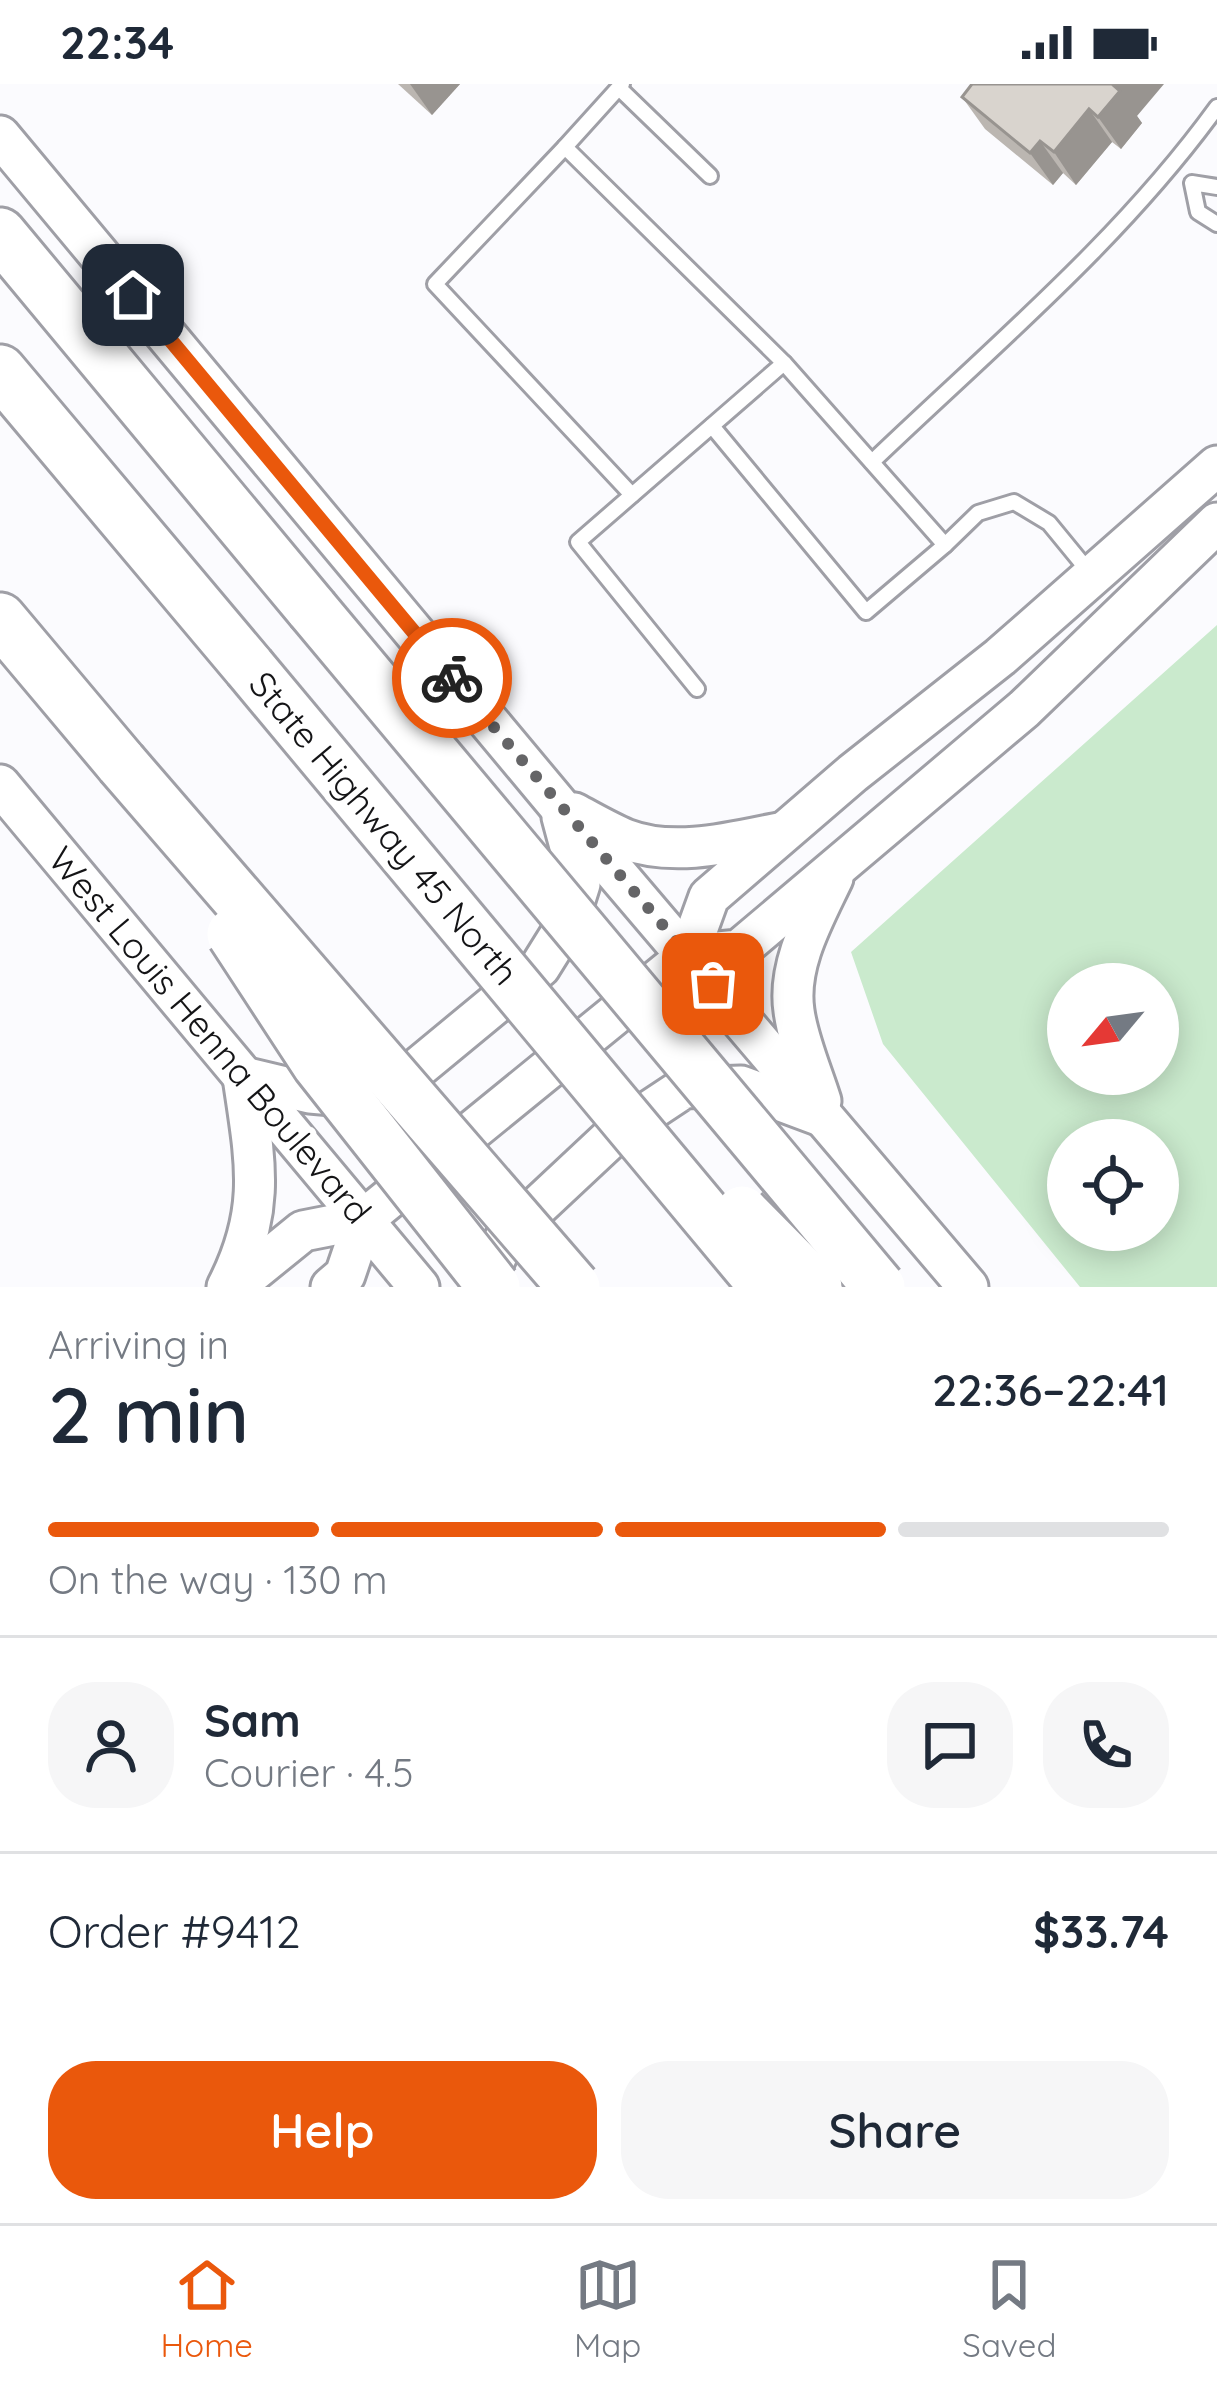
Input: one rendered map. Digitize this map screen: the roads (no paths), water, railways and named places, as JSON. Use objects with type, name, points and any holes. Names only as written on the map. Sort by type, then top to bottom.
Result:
[{"type":"highway","points":[[0,234],[879,1287]]},
{"type":"highway","name":"State Highway 45 North","points":[[0,371],[766,1287]]},
{"type":"highway","points":[[0,619],[574,1287]]},
{"type":"highway","points":[[121,763],[318,1064],[494,1287]]},
{"type":"highway","points":[[615,1102],[728,1198],[816,1287]]},
{"type":"main road","points":[[0,136],[968,1287]]},
{"type":"main road","points":[[231,1287],[303,1231],[364,1219],[688,955],[709,897],[1093,577],[1217,466]]},
{"type":"main road","points":[[688,955],[739,950],[1024,709],[1217,523]]},
{"type":"main road","name":"West Louis Henna Boulevard","points":[[0,785],[419,1287]]},
{"type":"main road","points":[[559,806],[628,841],[669,847],[783,832]]},
{"type":"main road","points":[[231,1287],[247,1249],[257,1175],[243,1077],[310,1093],[355,1097],[402,1081],[540,967],[568,922],[580,884],[559,806]]},
{"type":"main road","points":[[826,1118],[794,1012],[794,977],[809,928],[839,865]]},
{"type":"main road","points":[[482,1287],[506,1236],[616,1133],[684,1088],[741,1086],[826,1118]]},
{"type":"main road","points":[[331,1287],[345,1275],[364,1219]]},
{"type":"lane","points":[[632,495],[435,284],[621,86],[710,176]]},
{"type":"lane","points":[[872,461],[1129,218],[1217,107]]},
{"type":"lane","points":[[565,147],[784,363],[945,545]]},
{"type":"lane","points":[[1174,166],[1192,183],[1217,187]]},
{"type":"lane","points":[[1192,183],[1198,212],[1217,224]]},
{"type":"lane","points":[[697,689],[578,542],[784,363]]},
{"type":"lane","points":[[712,426],[866,612],[978,513],[1014,502],[1049,523],[1093,577]]}]
